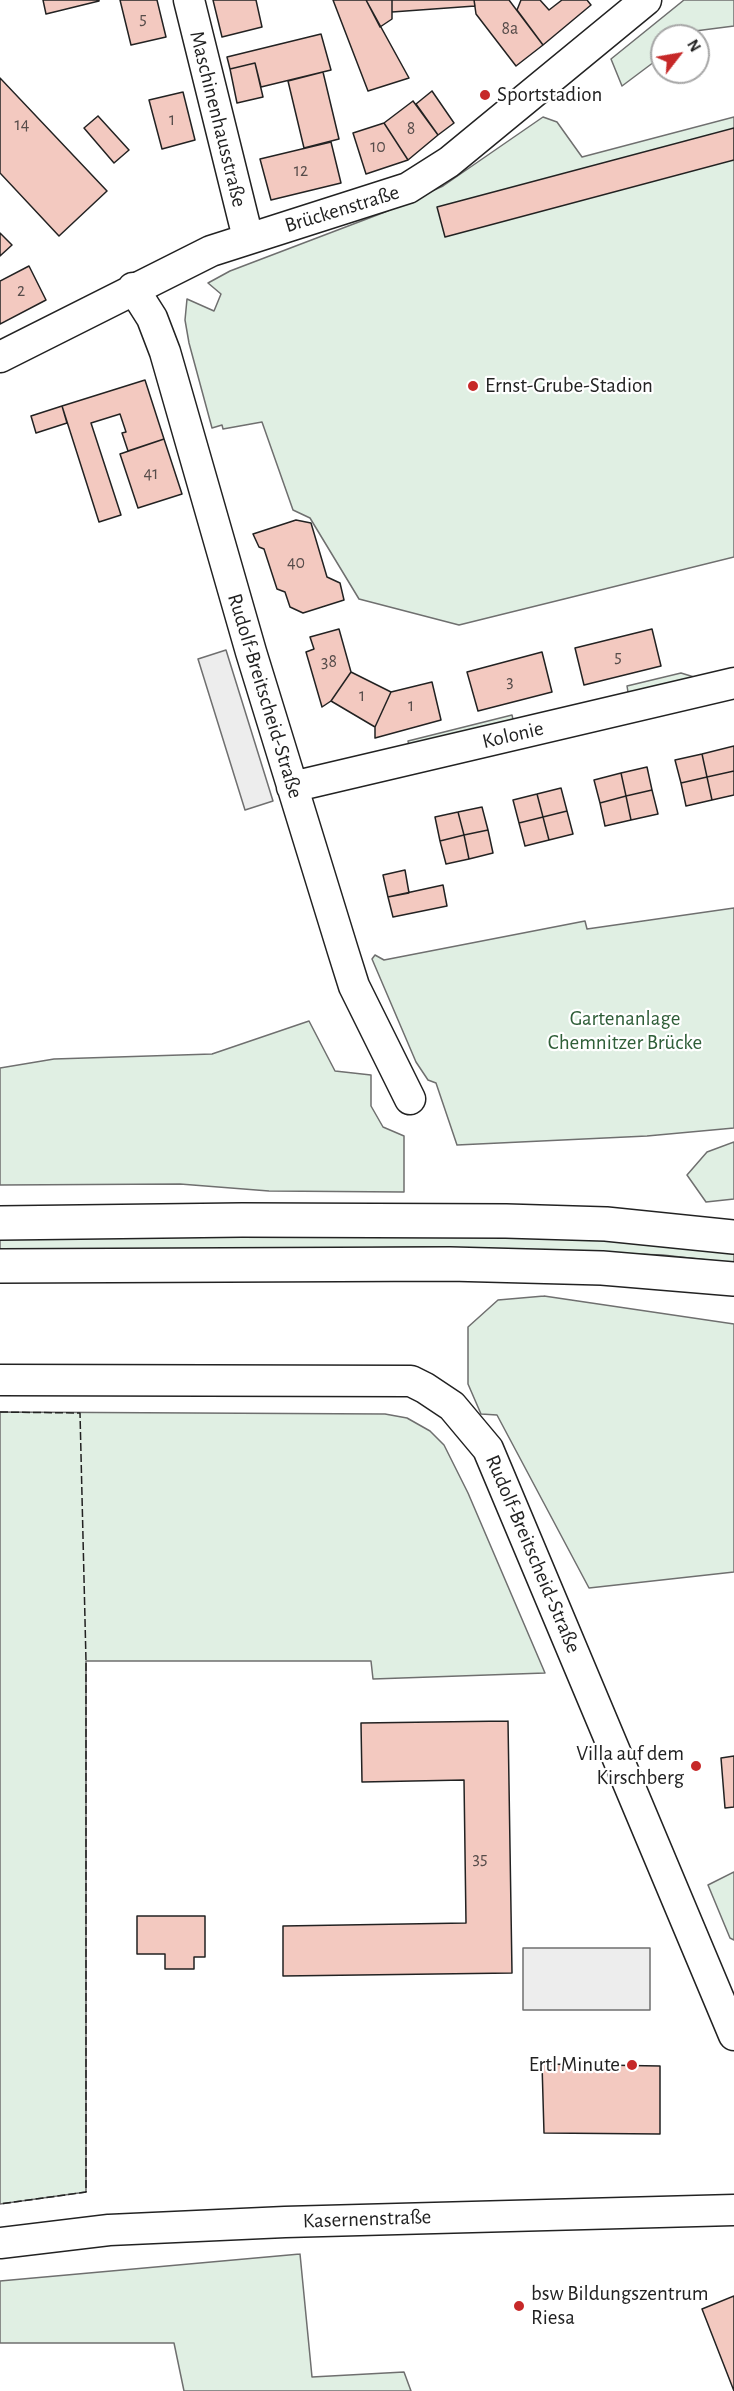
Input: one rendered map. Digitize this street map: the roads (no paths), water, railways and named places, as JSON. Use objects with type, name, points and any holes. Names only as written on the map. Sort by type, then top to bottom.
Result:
[{"type":"highway","points":[[0,1223],[243,1220],[506,1221],[606,1224],[734,1237]]},
{"type":"highway","points":[[0,1266],[450,1264],[602,1268],[734,1279]]},
{"type":"street","name":"Maschinenhausstraße","points":[[189,0],[248,238]]},
{"type":"street","name":"Brückenstraße","points":[[0,357],[211,251],[408,188],[449,162],[646,0]]},
{"type":"street","name":"Rudolf-Breitscheid-Straße","points":[[134,288],[152,318],[165,352],[251,652],[354,986],[410,1099]]},
{"type":"street","name":"Kolonie","points":[[292,787],[734,683]]},
{"type":"street","name":"Rudolf-Breitscheid-Straße","points":[[0,1380],[411,1381],[452,1407],[488,1449],[734,2035]]},
{"type":"street","name":"Kasernenstraße","points":[[0,2243],[109,2230],[285,2222],[734,2210]]},
{"type":"place","name":"Sportstadion","points":[[485,95]]},
{"type":"place","name":"Ernst-Grube-Stadion","points":[[473,386]]},
{"type":"place","name":"Villa auf dem Kirschberg","points":[[696,1766]]},
{"type":"place","name":"Ertl Minute","points":[[632,2065]]},
{"type":"place","name":"bsw Bildungszentrum Riesa","points":[[519,2306]]},
{"type":"park label","name":"Gartenanlage Chemnitzer Brücke","points":[[625,1031]]}]
